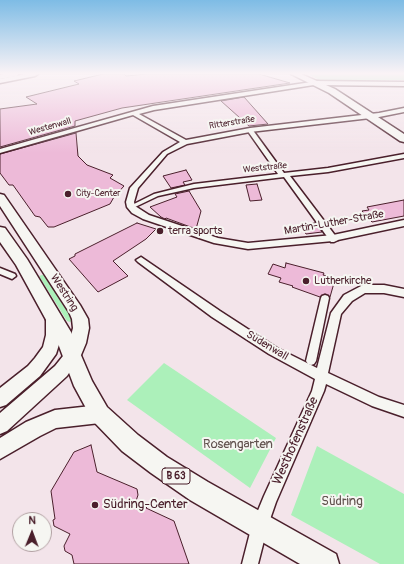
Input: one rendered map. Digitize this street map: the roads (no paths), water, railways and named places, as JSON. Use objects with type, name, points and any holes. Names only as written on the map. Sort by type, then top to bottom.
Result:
[{"type":"main road","points":[[346,100],[404,139]]},
{"type":"main road","name":"Westring","points":[[0,197],[75,309],[80,319],[81,328],[78,343],[73,355]]},
{"type":"main road","name":"Westring","points":[[0,231],[22,263],[66,337],[73,355]]},
{"type":"main road","points":[[0,399],[34,371],[41,363],[50,349],[54,335],[54,318]]},
{"type":"main road","points":[[0,425],[48,384],[61,371],[73,355]]},
{"type":"main road","name":"B 63","points":[[73,355],[84,386],[100,414],[130,443],[159,465],[199,491],[326,564]]},
{"type":"main road","points":[[0,449],[33,429],[55,419],[100,414]]},
{"type":"street","name":"Westenwall","points":[[0,151],[133,113],[164,106],[202,100]]},
{"type":"street","name":"Ritterstraße","points":[[131,207],[130,199],[134,188],[165,153],[185,142],[250,130],[371,116],[404,110]]},
{"type":"street","points":[[133,113],[185,142]]},
{"type":"street","points":[[250,130],[334,239]]},
{"type":"street","name":"Weststraße","points":[[131,207],[156,195],[187,187],[210,183],[328,170],[404,156]]},
{"type":"street","name":"Martin-Luther-Straße","points":[[131,207],[140,215],[197,235],[226,243],[260,246],[334,239],[404,223]]},
{"type":"street","name":"Südenwall","points":[[141,260],[221,318],[273,351],[321,376],[377,402],[404,411]]},
{"type":"street","points":[[0,271],[12,276]]},
{"type":"street","name":"Westhofenstraße","points":[[250,564],[260,525],[274,489],[318,391],[336,313],[348,298],[356,292],[372,288],[404,293]]},
{"type":"street","points":[[311,361],[325,298]]},
{"type":"place","name":"City-Center","points":[[68,194]]},
{"type":"place","name":"terra sports","points":[[160,231]]},
{"type":"place","name":"Lutherkirche","points":[[306,281]]},
{"type":"place","name":"Südring-Center","points":[[95,505]]},
{"type":"park label","name":"Rosengarten","points":[[238,445]]},
{"type":"park label","name":"Südring","points":[[342,502]]}]
